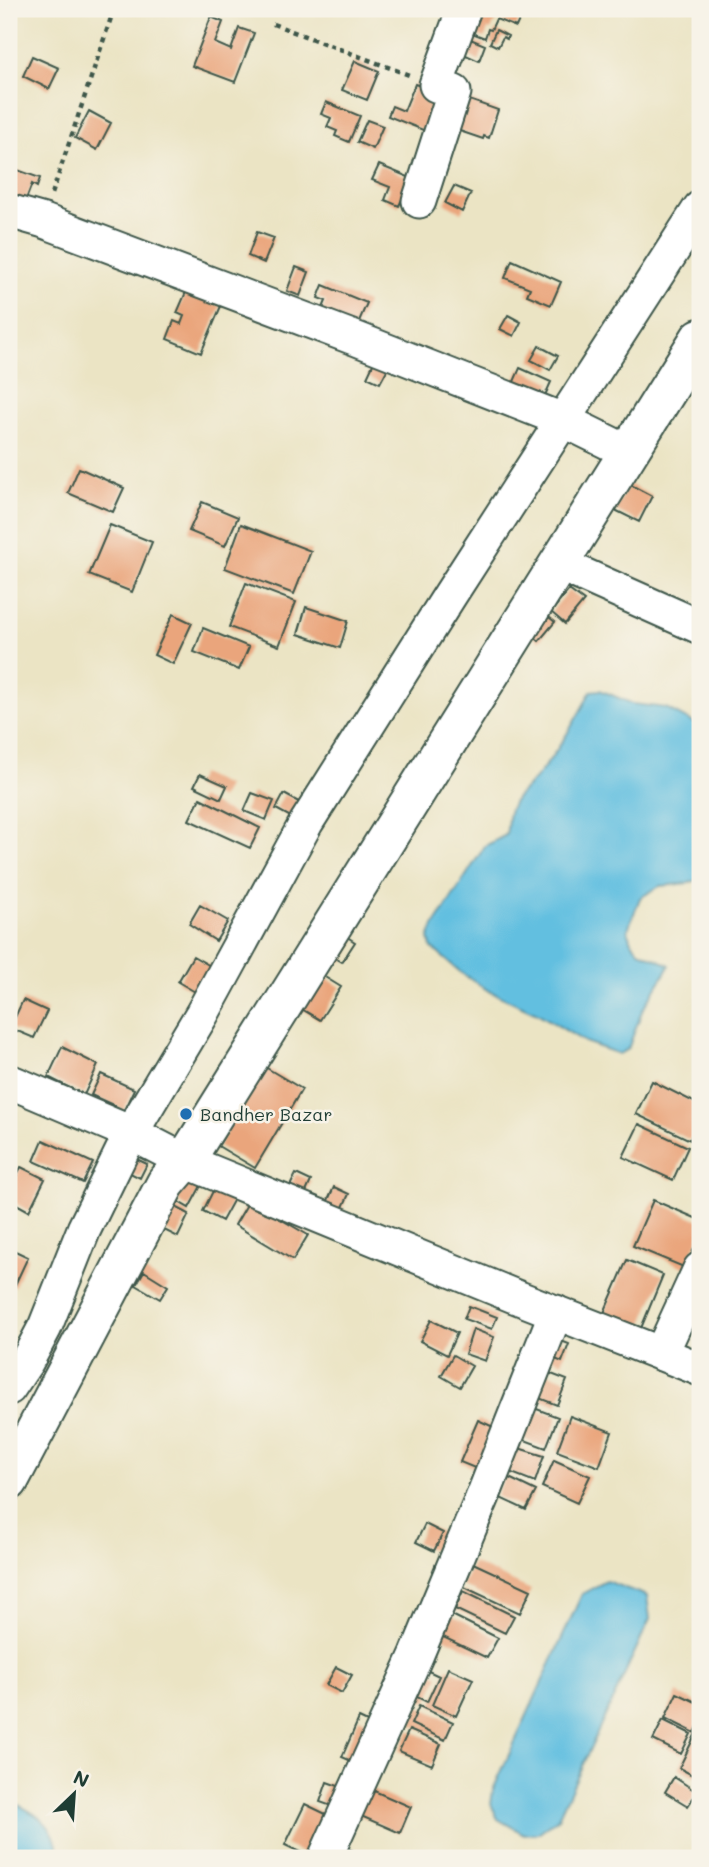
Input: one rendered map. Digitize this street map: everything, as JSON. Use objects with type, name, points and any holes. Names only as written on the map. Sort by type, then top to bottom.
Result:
[{"type":"street","points":[[419,201],[454,92],[436,85],[464,9]]},
{"type":"street","points":[[9,1388],[45,1327],[84,1229],[131,1133],[202,1014],[306,823],[700,208]]},
{"type":"street","points":[[9,211],[44,221],[357,339],[563,421],[628,452]]},
{"type":"street","points":[[9,1481],[166,1184],[185,1161],[700,338]]},
{"type":"street","points":[[559,564],[700,628]]},
{"type":"street","points":[[9,1081],[131,1133],[185,1161],[700,1369]]},
{"type":"street","points":[[661,1354],[700,1269]]},
{"type":"street","points":[[325,1858],[417,1654],[556,1312]]},
{"type":"path","points":[[44,221],[114,9]]},
{"type":"path","points":[[273,24],[436,85]]},
{"type":"water","points":[[600,690],[633,704],[666,708],[700,726],[700,879],[660,886],[640,898],[628,929],[630,940],[639,951],[670,965],[642,1011],[628,1049],[619,1054],[585,1042],[537,1013],[489,991],[464,975],[431,947],[429,938],[485,846],[506,835],[509,812],[516,799],[553,755],[591,691]]},
{"type":"water","points":[[606,1581],[647,1596],[650,1619],[558,1818],[538,1833],[524,1834],[498,1819],[491,1804],[493,1790],[582,1594]]},
{"type":"water","points":[[9,1800],[45,1822],[65,1858],[9,1858]]},
{"type":"building","points":[[473,9],[482,9],[503,17],[505,12],[520,18],[516,27],[496,19],[485,38],[464,30]]},
{"type":"building","points":[[211,17],[223,22],[215,43],[231,50],[239,28],[254,33],[235,82],[192,66]]},
{"type":"building","points":[[496,30],[508,36],[507,39],[503,37],[498,47],[490,43]]},
{"type":"building","points":[[463,36],[485,45],[479,61],[457,51]]},
{"type":"building","points":[[32,56],[59,68],[49,89],[23,76]]},
{"type":"building","points":[[355,61],[379,71],[367,100],[342,90]]},
{"type":"building","points":[[415,84],[443,95],[428,132],[388,116],[392,106],[404,111]]},
{"type":"building","points":[[458,96],[498,110],[489,138],[484,136],[483,139],[448,127]]},
{"type":"building","points":[[326,102],[360,116],[349,142],[335,136],[337,131],[327,127],[331,118],[321,114]]},
{"type":"building","points":[[89,111],[111,123],[97,150],[75,138]]},
{"type":"building","points":[[367,120],[383,126],[373,149],[357,142]]},
{"type":"building","points":[[379,165],[411,178],[399,206],[385,200],[390,187],[372,180]]},
{"type":"building","points":[[9,167],[40,178],[37,187],[32,184],[25,202],[9,196]]},
{"type":"building","points":[[454,186],[471,193],[462,212],[445,203]]},
{"type":"building","points":[[257,232],[274,238],[264,263],[248,256]]},
{"type":"building","points":[[512,260],[561,282],[551,305],[527,295],[530,288],[505,278]]},
{"type":"building","points":[[296,267],[309,272],[300,296],[287,291]]},
{"type":"building","points":[[323,285],[367,303],[353,335],[318,320],[326,301],[318,298]]},
{"type":"building","points":[[186,292],[221,306],[201,353],[167,339],[174,321],[181,324],[184,316],[177,313]]},
{"type":"building","points":[[508,315],[521,322],[514,336],[500,329]]},
{"type":"building","points":[[539,346],[558,356],[550,370],[531,360]]},
{"type":"building","points":[[374,362],[388,368],[380,383],[367,377]]},
{"type":"building","points":[[520,368],[551,382],[539,409],[508,395]]},
{"type":"building","points":[[79,468],[124,488],[113,512],[68,493]]},
{"type":"building","points":[[629,484],[652,496],[639,522],[615,510]]},
{"type":"building","points":[[202,502],[238,517],[225,546],[189,531]]},
{"type":"building","points":[[241,524],[311,551],[294,594],[225,568]]},
{"type":"building","points":[[110,525],[152,542],[132,592],[89,575]]},
{"type":"building","points":[[246,583],[296,602],[279,646],[229,627]]},
{"type":"building","points":[[569,590],[584,601],[565,624],[551,612]]},
{"type":"building","points":[[306,607],[348,621],[340,648],[298,634]]},
{"type":"building","points":[[173,614],[192,623],[173,664],[154,655]]},
{"type":"building","points":[[545,614],[555,622],[539,641],[529,632]]},
{"type":"building","points":[[203,628],[249,647],[239,670],[194,652]]},
{"type":"building","points":[[200,774],[227,786],[221,799],[194,786]]},
{"type":"building","points":[[252,793],[274,801],[266,820],[244,811]]},
{"type":"building","points":[[284,794],[306,806],[298,821],[276,809]]},
{"type":"building","points":[[200,798],[260,828],[250,848],[189,820]]},
{"type":"building","points":[[200,905],[228,921],[216,941],[189,924]]},
{"type":"building","points":[[341,933],[355,942],[342,962],[327,953]]},
{"type":"building","points":[[193,956],[212,967],[197,993],[178,982]]},
{"type":"building","points":[[315,971],[341,987],[320,1020],[295,1005]]},
{"type":"building","points":[[23,1000],[47,1011],[34,1038],[10,1028]]},
{"type":"building","points":[[62,1047],[98,1065],[84,1095],[48,1077]]},
{"type":"building","points":[[265,1067],[302,1089],[255,1168],[218,1146]]},
{"type":"building","points":[[101,1074],[134,1089],[124,1110],[91,1095]]},
{"type":"building","points":[[652,1081],[700,1105],[700,1117],[690,1140],[636,1114]]},
{"type":"building","points":[[639,1124],[688,1147],[673,1180],[623,1157]]},
{"type":"building","points":[[43,1140],[93,1163],[83,1183],[34,1161]]},
{"type":"building","points":[[126,1154],[147,1164],[140,1178],[120,1168]]},
{"type":"building","points":[[21,1167],[45,1179],[29,1211],[9,1200],[9,1190]]},
{"type":"building","points":[[296,1174],[311,1181],[302,1201],[286,1194]]},
{"type":"building","points":[[190,1177],[202,1184],[189,1208],[177,1201]]},
{"type":"building","points":[[334,1187],[349,1194],[339,1216],[324,1209]]},
{"type":"building","points":[[214,1189],[234,1199],[222,1221],[203,1211]]},
{"type":"building","points":[[653,1200],[700,1220],[700,1234],[686,1268],[633,1246]]},
{"type":"building","points":[[249,1201],[308,1235],[293,1260],[235,1225]]},
{"type":"building","points":[[172,1205],[189,1214],[178,1237],[160,1228]]},
{"type":"building","points":[[9,1248],[28,1257],[14,1287],[9,1284]]},
{"type":"building","points":[[627,1260],[663,1275],[637,1338],[600,1322]]},
{"type":"building","points":[[144,1271],[168,1286],[160,1299],[136,1285]]},
{"type":"building","points":[[469,1306],[497,1317],[492,1329],[464,1319]]},
{"type":"building","points":[[431,1320],[457,1333],[447,1355],[420,1341]]},
{"type":"building","points":[[473,1329],[494,1337],[485,1361],[465,1354]]},
{"type":"building","points":[[551,1337],[569,1344],[562,1362],[544,1354]]},
{"type":"building","points":[[453,1355],[472,1366],[460,1387],[441,1376]]},
{"type":"building","points":[[541,1370],[567,1380],[557,1405],[531,1395]]},
{"type":"building","points":[[526,1405],[558,1417],[546,1448],[514,1436]]},
{"type":"building","points":[[570,1416],[612,1432],[599,1467],[557,1451]]},
{"type":"building","points":[[478,1420],[500,1430],[482,1471],[460,1462]]},
{"type":"building","points":[[512,1446],[544,1456],[535,1482],[504,1470]]},
{"type":"building","points":[[554,1460],[590,1476],[577,1503],[542,1487]]},
{"type":"building","points":[[505,1476],[536,1491],[526,1510],[496,1496]]},
{"type":"building","points":[[425,1524],[443,1533],[434,1551],[416,1542]]},
{"type":"building","points":[[473,1563],[531,1590],[520,1613],[462,1586]]},
{"type":"building","points":[[463,1591],[514,1616],[505,1633],[455,1609]]},
{"type":"building","points":[[450,1614],[498,1638],[487,1658],[439,1635]]},
{"type":"building","points":[[336,1667],[352,1675],[342,1693],[326,1685]]},
{"type":"building","points":[[420,1667],[439,1676],[427,1702],[407,1692]]},
{"type":"building","points":[[448,1668],[473,1679],[456,1716],[432,1705]]},
{"type":"building","points":[[677,1693],[700,1704],[700,1722],[695,1733],[665,1718]]},
{"type":"building","points":[[419,1706],[453,1722],[445,1740],[411,1724]]},
{"type":"building","points":[[359,1718],[380,1728],[363,1766],[342,1757]]},
{"type":"building","points":[[663,1720],[691,1734],[681,1754],[653,1740]]},
{"type":"building","points":[[700,1725],[700,1779],[679,1768]]},
{"type":"building","points":[[409,1730],[441,1744],[432,1765],[399,1751]]},
{"type":"building","points":[[674,1777],[697,1792],[688,1806],[665,1792]]},
{"type":"building","points":[[327,1782],[344,1788],[337,1808],[320,1802]]},
{"type":"building","points":[[365,1787],[411,1807],[400,1833],[354,1813]]},
{"type":"building","points":[[305,1804],[332,1817],[312,1858],[285,1845]]},
{"type":"building","points":[[337,1844],[370,1858],[330,1858]]},
{"type":"place","name":"Bandher Bazar","points":[[186,1114]]}]
